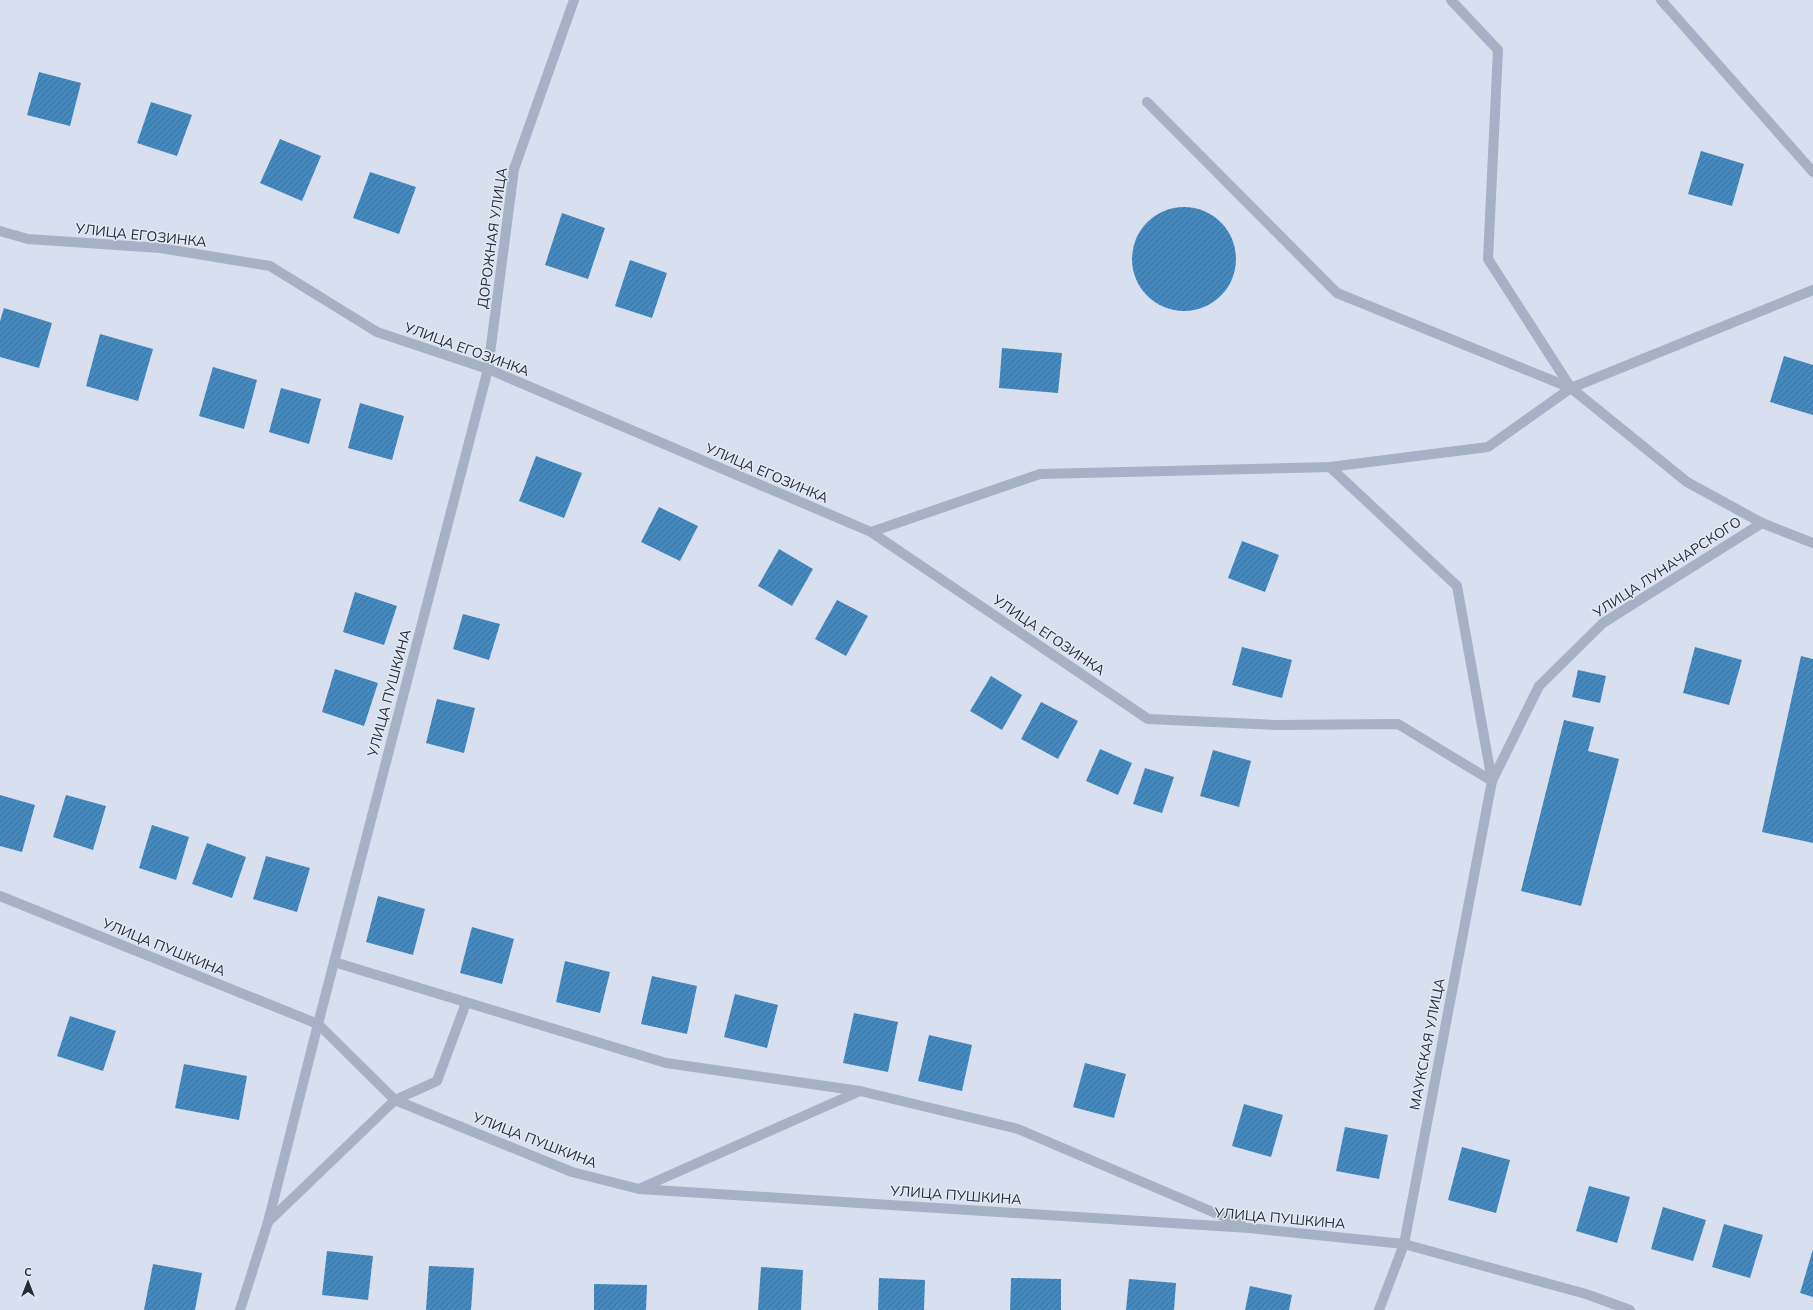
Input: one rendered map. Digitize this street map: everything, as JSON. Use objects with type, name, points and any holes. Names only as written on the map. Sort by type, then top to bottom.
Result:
[{"type":"street","name":"ДОРОЖНАЯ УЛИЦА","points":[[488,369],[514,169],[574,0]]},
{"type":"street","points":[[1451,0],[1498,50],[1488,259],[1571,388]]},
{"type":"street","points":[[1661,0],[1813,172]]},
{"type":"street","points":[[1147,102],[1337,293],[1571,388],[1687,482],[1762,523]]},
{"type":"street","name":"УЛИЦА ЕГОЗИНКА","points":[[0,231],[28,239],[160,248],[270,266],[376,332],[488,369],[871,532],[1148,718],[1276,725],[1398,724],[1492,781]]},
{"type":"street","points":[[871,532],[1040,474],[1330,467],[1488,447],[1571,388],[1813,290]]},
{"type":"street","name":"УЛИЦА ПУШКИНА","points":[[318,1024],[488,369]]},
{"type":"street","points":[[1330,467],[1457,586],[1492,781]]},
{"type":"street","name":"УЛИЦА ЛУНАЧАРСКОГО","points":[[1492,781],[1539,686],[1603,623],[1762,523],[1813,543]]},
{"type":"street","name":"МАУКСКАЯ УЛИЦА","points":[[1380,1310],[1404,1244],[1492,781]]},
{"type":"street","name":"УЛИЦА ПУШКИНА","points":[[0,896],[318,1024],[396,1100],[572,1172],[639,1189],[1249,1228],[1404,1244],[1586,1294],[1630,1310]]},
{"type":"street","points":[[334,962],[666,1063],[860,1090],[1018,1129],[1249,1228]]},
{"type":"street","points":[[268,1222],[396,1100],[437,1081],[466,1003]]},
{"type":"street","points":[[240,1310],[268,1222],[318,1024]]},
{"type":"street","points":[[639,1189],[860,1090]]},
{"type":"building","points":[[39,72],[81,83],[70,126],[27,115]]},
{"type":"building","points":[[151,102],[192,115],[177,156],[137,143]]},
{"type":"building","points":[[280,139],[321,156],[302,201],[260,183]]},
{"type":"building","points":[[1701,151],[1744,164],[1732,206],[1688,194]]},
{"type":"building","points":[[370,172],[416,187],[399,234],[353,218]]},
{"type":"building","points":[[1184,207],[1204,211],[1213,215],[1221,222],[1228,230],[1232,239],[1236,259],[1232,279],[1228,288],[1221,296],[1213,303],[1204,307],[1184,311],[1164,307],[1155,303],[1147,296],[1140,288],[1136,279],[1132,259],[1136,239],[1140,230],[1147,222],[1155,215],[1164,211]]},
{"type":"building","points":[[562,213],[605,228],[588,279],[545,265]]},
{"type":"building","points":[[630,260],[667,273],[652,318],[615,306]]},
{"type":"building","points":[[4,308],[52,323],[39,368],[0,357],[0,321]]},
{"type":"building","points":[[100,334],[153,349],[138,401],[86,386]]},
{"type":"building","points":[[1002,348],[1062,353],[1058,393],[999,388]]},
{"type":"building","points":[[1784,356],[1813,365],[1813,415],[1770,402]]},
{"type":"building","points":[[213,367],[257,380],[244,429],[199,416]]},
{"type":"building","points":[[281,388],[321,399],[309,444],[269,432]]},
{"type":"building","points":[[360,403],[404,416],[392,460],[348,448]]},
{"type":"building","points":[[536,456],[582,473],[564,518],[519,501]]},
{"type":"building","points":[[659,507],[698,526],[680,561],[641,542]]},
{"type":"building","points":[[1242,541],[1279,555],[1265,592],[1228,578]]},
{"type":"building","points":[[779,549],[813,569],[792,606],[758,586]]},
{"type":"building","points":[[355,592],[397,606],[384,645],[343,632]]},
{"type":"building","points":[[837,600],[868,616],[846,656],[815,639]]},
{"type":"building","points":[[463,614],[500,624],[489,660],[453,649]]},
{"type":"building","points":[[1242,647],[1292,660],[1282,698],[1232,685]]},
{"type":"building","points":[[1695,647],[1742,660],[1729,705],[1683,693]]},
{"type":"building","points":[[1801,656],[1813,659],[1813,843],[1762,832]]},
{"type":"building","points":[[335,669],[378,683],[364,726],[322,712]]},
{"type":"building","points":[[1578,670],[1606,676],[1600,703],[1572,697]]},
{"type":"building","points":[[991,676],[1022,695],[1002,730],[970,711]]},
{"type":"building","points":[[437,699],[475,708],[464,753],[426,743]]},
{"type":"building","points":[[1041,702],[1078,721],[1058,759],[1021,739]]},
{"type":"building","points":[[1564,720],[1594,727],[1588,751],[1619,759],[1581,906],[1521,891]]},
{"type":"building","points":[[1100,749],[1132,763],[1118,795],[1086,781]]},
{"type":"building","points":[[1213,750],[1251,761],[1239,807],[1200,796]]},
{"type":"building","points":[[1145,768],[1174,777],[1162,813],[1133,804]]},
{"type":"building","points":[[0,795],[35,805],[22,852],[0,846]]},
{"type":"building","points":[[66,795],[106,806],[93,850],[53,837]]},
{"type":"building","points":[[152,825],[189,837],[176,880],[139,868]]},
{"type":"building","points":[[207,843],[246,857],[232,898],[192,884]]},
{"type":"building","points":[[266,856],[310,868],[297,912],[253,899]]},
{"type":"building","points":[[378,896],[425,909],[413,955],[366,942]]},
{"type":"building","points":[[472,927],[514,939],[502,984],[460,973]]},
{"type":"building","points":[[565,961],[610,972],[600,1013],[556,1002]]},
{"type":"building","points":[[652,976],[697,986],[687,1034],[641,1024]]},
{"type":"building","points":[[735,994],[778,1005],[767,1048],[724,1037]]},
{"type":"building","points":[[854,1013],[898,1022],[888,1072],[843,1063]]},
{"type":"building","points":[[70,1016],[116,1031],[103,1071],[57,1056]]},
{"type":"building","points":[[929,1035],[972,1045],[962,1091],[918,1081]]},
{"type":"building","points":[[1085,1063],[1126,1074],[1114,1118],[1073,1107]]},
{"type":"building","points":[[184,1064],[247,1076],[239,1120],[175,1108]]},
{"type":"building","points":[[1244,1104],[1283,1115],[1271,1157],[1232,1146]]},
{"type":"building","points":[[1345,1127],[1388,1135],[1379,1179],[1336,1171]]},
{"type":"building","points":[[1462,1147],[1510,1160],[1496,1213],[1448,1200]]},
{"type":"building","points":[[1589,1186],[1630,1197],[1617,1243],[1576,1231]]},
{"type":"building","points":[[1663,1207],[1706,1220],[1693,1261],[1651,1249]]},
{"type":"building","points":[[1724,1224],[1763,1235],[1750,1278],[1712,1267]]},
{"type":"building","points":[[1813,1249],[1813,1297],[1800,1293]]},
{"type":"building","points":[[327,1251],[373,1256],[368,1300],[322,1295]]},
{"type":"building","points":[[153,1264],[202,1273],[195,1310],[144,1310]]},
{"type":"building","points":[[429,1266],[474,1268],[471,1310],[426,1310]]},
{"type":"building","points":[[761,1267],[803,1270],[801,1310],[758,1310]]},
{"type":"building","points":[[879,1278],[925,1280],[924,1310],[878,1310]]},
{"type":"building","points":[[1011,1278],[1061,1279],[1061,1310],[1010,1310]]},
{"type":"building","points":[[1129,1279],[1176,1283],[1174,1310],[1126,1310]]},
{"type":"building","points":[[594,1284],[647,1285],[646,1310],[594,1310]]},
{"type":"building","points":[[1250,1286],[1292,1295],[1289,1310],[1245,1310]]}]
